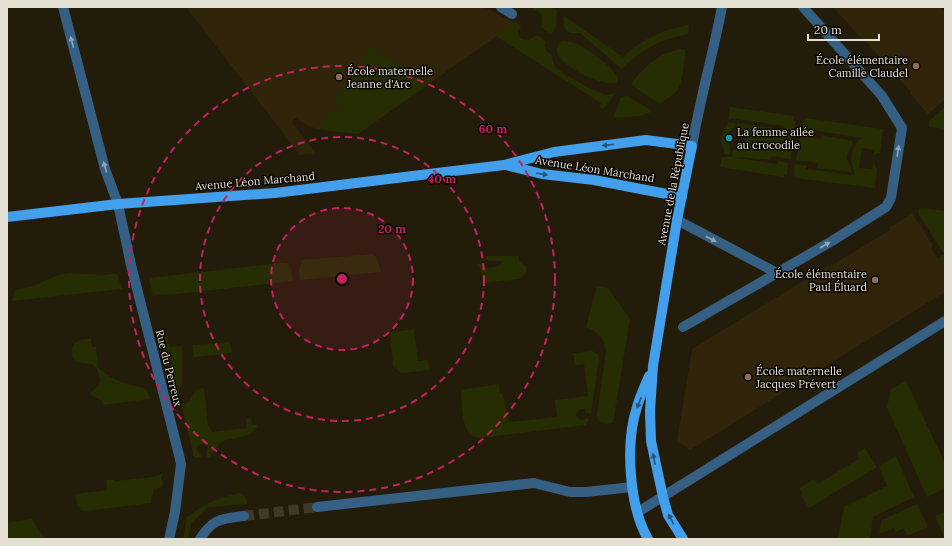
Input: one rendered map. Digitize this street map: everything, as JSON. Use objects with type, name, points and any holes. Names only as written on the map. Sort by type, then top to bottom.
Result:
[{"type":"main road","name":"Avenue Léon Marchand","points":[[7,217],[118,204],[274,193],[504,165],[554,152],[646,140],[692,146]]},
{"type":"main road","name":"Avenue de la République","points":[[683,539],[678,534],[668,515],[663,497],[651,441],[650,411],[653,366],[677,220],[692,146]]},
{"type":"main road","name":"Avenue Léon Marchand","points":[[504,165],[542,174],[594,180],[682,196]]},
{"type":"main road","name":"Avenue de la République","points":[[648,539],[643,531],[638,512],[632,486],[630,464],[632,429],[636,408],[653,366]]},
{"type":"street","name":"Rue du Perreux","points":[[63,7],[105,169],[118,204],[131,265],[181,464],[175,512],[169,539]]},
{"type":"street","points":[[501,7],[512,14]]},
{"type":"street","name":"Avenue de la République","points":[[692,146],[722,7]]},
{"type":"street","points":[[683,327],[832,241],[886,207],[891,198],[902,128],[882,96],[803,7]]},
{"type":"street","points":[[677,220],[777,273]]},
{"type":"street","points":[[638,512],[945,321]]},
{"type":"street","points":[[317,507],[534,483],[570,492],[586,492],[632,486]]},
{"type":"street","points":[[200,539],[207,529],[216,521],[244,516]]},
{"type":"shaded area","name":"École maternelle Jeanne d'Arc","points":[[186,7],[484,7],[515,23],[358,134],[317,129],[295,118],[292,122],[316,154],[300,155]]},
{"type":"shaded area","name":"École élémentaire Camille Claudel","points":[[833,7],[941,7],[945,11],[945,99],[928,114],[910,93],[911,92]]},
{"type":"shaded area","points":[[912,213],[933,246],[931,248],[945,268],[945,292],[690,450],[677,441],[692,349],[890,230],[889,228]]},
{"type":"green space","points":[[537,7],[552,7],[557,11],[556,26],[553,32],[549,33],[541,27],[542,17],[540,13],[536,10],[531,11]]},
{"type":"green space","points":[[564,16],[623,57],[638,45],[662,32],[689,25],[688,34],[660,42],[644,50],[622,69],[580,33],[570,33],[566,30],[564,25]]},
{"type":"green space","points":[[516,22],[521,26],[518,32],[520,38],[530,40],[534,36],[538,36],[546,42],[545,46],[547,52],[551,54],[556,68],[563,73],[589,88],[606,95],[616,93],[603,109],[599,107],[601,103],[496,36]]},
{"type":"green space","points":[[563,41],[575,43],[599,58],[614,72],[618,79],[617,83],[603,82],[594,79],[576,71],[568,65],[562,60],[557,52],[559,43]]},
{"type":"green space","points":[[370,46],[429,84],[358,134],[317,129],[329,110],[337,115],[342,108],[333,102]]},
{"type":"green space","points":[[681,49],[686,50],[682,78],[679,88],[671,96],[659,104],[632,85],[639,74],[656,59],[667,53]]},
{"type":"green space","points":[[627,96],[651,110],[651,112],[640,116],[613,118],[621,97]]},
{"type":"green space","points":[[730,107],[794,116],[794,131],[784,129],[784,126],[729,118]]},
{"type":"green space","points":[[945,107],[945,129],[930,127],[929,121]]},
{"type":"green space","points":[[805,118],[883,129],[880,153],[874,155],[874,150],[862,148],[859,168],[872,169],[873,163],[874,164],[877,168],[875,188],[796,178],[794,175],[795,164],[806,165],[806,169],[854,175],[855,173],[851,159],[852,154],[855,145],[862,138],[813,130],[810,133],[801,132],[802,123],[804,122]]},
{"type":"green space","points":[[728,122],[735,123],[728,136],[730,155],[724,154],[721,139],[721,135]]},
{"type":"green space","points":[[737,123],[773,128],[773,132],[794,135],[791,159],[771,156],[770,160],[736,157],[777,164],[778,161],[788,163],[787,174],[784,174],[784,177],[720,167],[722,157],[732,157],[733,150],[740,149],[745,142],[744,134],[736,129]]},
{"type":"green space","points":[[821,135],[853,141],[847,157],[851,172],[818,168],[818,163],[796,160],[800,136],[821,139]]},
{"type":"green space","points":[[923,208],[945,211],[945,268],[938,258],[944,254],[919,215],[919,209]]},
{"type":"green space","points":[[374,254],[381,272],[300,280],[299,270],[302,260]]},
{"type":"green space","points":[[487,256],[519,256],[519,261],[526,266],[525,274],[518,279],[483,283],[480,267],[477,266],[483,263],[487,268],[498,266],[502,262],[485,260]]},
{"type":"green space","points":[[286,263],[290,265],[293,281],[153,296],[149,278]]},
{"type":"green space","points":[[69,273],[103,275],[117,274],[122,289],[12,301],[15,290],[33,286],[58,275]]},
{"type":"green space","points":[[597,286],[608,288],[630,319],[613,423],[606,424],[599,421],[597,418],[606,351],[605,346],[600,336],[586,327]]},
{"type":"green space","points":[[414,329],[418,361],[428,360],[429,370],[401,373],[393,365],[390,332]]},
{"type":"green space","points":[[167,335],[169,347],[182,346],[182,384],[177,391],[165,340]]},
{"type":"green space","points":[[83,339],[91,339],[92,347],[96,347],[98,368],[120,382],[147,389],[150,399],[103,405],[101,400],[91,395],[91,392],[99,385],[100,380],[97,368],[92,364],[77,362],[73,357],[72,348],[78,341]]},
{"type":"green space","points":[[230,342],[232,353],[194,357],[193,345]]},
{"type":"green space","points":[[592,351],[598,354],[599,359],[591,414],[587,413],[584,409],[581,409],[576,415],[580,420],[586,418],[589,419],[586,425],[480,438],[472,436],[468,431],[465,426],[461,390],[499,384],[500,393],[504,397],[507,416],[510,422],[557,417],[555,400],[588,396],[584,364],[575,365],[573,353]]},
{"type":"green space","points":[[906,381],[945,463],[945,488],[927,497],[887,407],[891,389]]},
{"type":"green space","points":[[204,388],[208,425],[212,432],[247,428],[246,419],[251,418],[252,425],[258,425],[255,430],[247,436],[222,442],[210,457],[207,457],[206,444],[198,445],[197,449],[201,457],[198,458],[194,457],[182,407],[188,402],[197,389]]},
{"type":"green space","points":[[865,448],[877,467],[809,508],[801,495],[803,493],[799,488],[814,479],[818,484],[860,458],[857,453]]},
{"type":"green space","points":[[896,456],[914,497],[873,517],[870,539],[838,538],[844,507],[887,486],[879,466]]},
{"type":"green space","points":[[163,473],[161,479],[163,486],[154,489],[151,503],[86,511],[81,510],[77,505],[75,494],[107,490],[106,480],[115,481],[154,477]]},
{"type":"green space","points":[[240,493],[247,500],[247,504],[208,507],[191,523],[188,539],[183,539],[187,517],[209,503]]},
{"type":"green space","points":[[917,504],[928,527],[909,535],[907,535],[904,528],[896,532],[894,528],[879,534],[882,520]]},
{"type":"green space","points":[[945,512],[945,539],[935,516]]},
{"type":"green space","points":[[32,519],[45,539],[7,539],[7,523]]},
{"type":"tunnel","points":[[244,516],[317,507]]},
{"type":"place","name":"École élémentaire Camille Claudel","points":[[916,66]]},
{"type":"place","name":"École maternelle Jeanne d'Arc","points":[[339,77]]},
{"type":"place","name":"La femme ailée au crocodile","points":[[729,138]]},
{"type":"place","name":"École élémentaire Paul Éluard","points":[[875,280]]},
{"type":"place","name":"École maternelle Jacques Prévert","points":[[748,377]]}]
